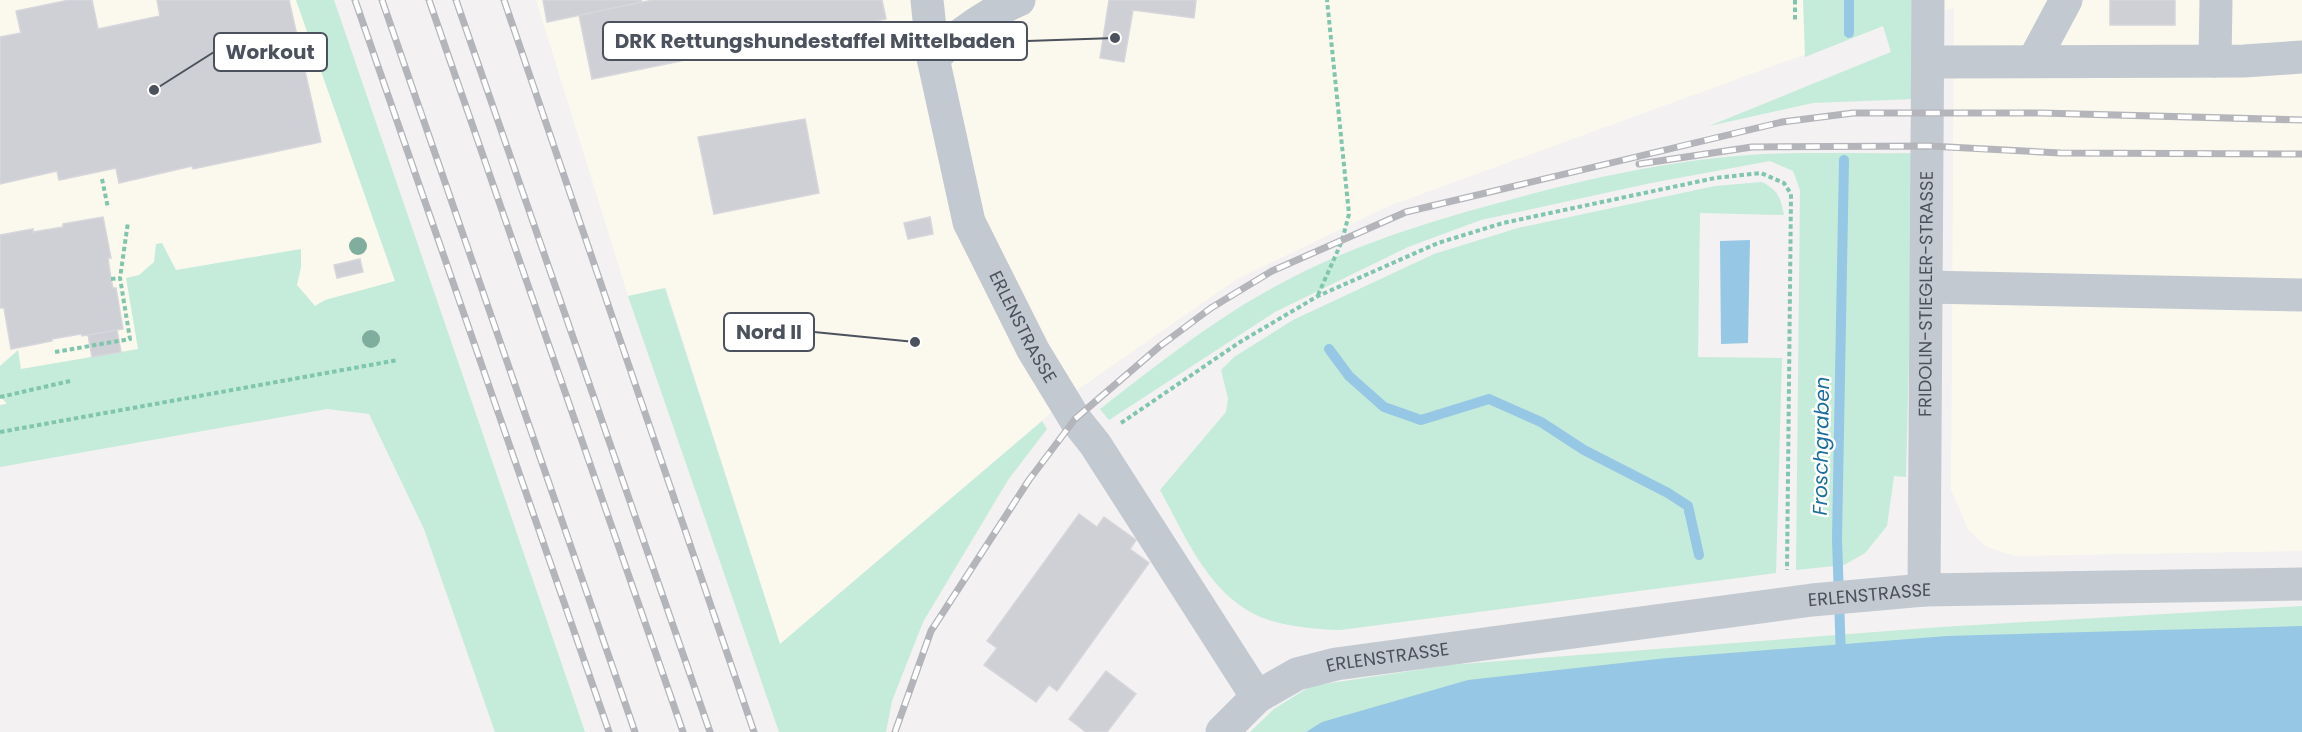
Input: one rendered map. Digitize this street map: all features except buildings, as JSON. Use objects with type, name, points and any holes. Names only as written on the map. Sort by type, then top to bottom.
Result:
[{"type":"street","name":"ERLENSTRASSE","points":[[927,0],[933,58],[969,222],[1033,350],[1075,419],[1095,444],[1257,697],[1298,674],[1336,664],[1883,592],[2302,584]]},
{"type":"street","points":[[933,58],[952,41],[995,11],[1019,0]]},
{"type":"street","name":"FRIDOLIN-STIEGLER-STRASSE","points":[[1924,590],[1928,0]]},
{"type":"street","points":[[2034,60],[2066,0]]},
{"type":"street","points":[[2215,61],[2216,0]]},
{"type":"street","points":[[1928,62],[2215,61],[2302,57]]},
{"type":"street","points":[[1927,287],[2302,295]]},
{"type":"street","points":[[1222,732],[1257,697]]},
{"type":"path","points":[[1318,296],[1342,241],[1349,214],[1327,0]]},
{"type":"path","points":[[1795,0],[1795,20]]},
{"type":"path","points":[[1095,444],[1134,413],[1240,342],[1318,296],[1438,243],[1503,223],[1715,178],[1761,173],[1784,183],[1791,194],[1799,602]]},
{"type":"path","points":[[102,179],[108,208]]},
{"type":"path","points":[[55,352],[130,339],[120,278],[128,222]]},
{"type":"path","points":[[111,279],[120,278]]},
{"type":"path","points":[[0,432],[398,360]]},
{"type":"path","points":[[0,397],[70,381]]},
{"type":"shaded area","points":[[0,0],[296,0],[411,326],[0,405]]},
{"type":"shaded area","points":[[536,0],[2302,0],[2302,551],[2015,556],[1987,547],[1969,531],[1951,490],[1954,8],[1883,26],[1389,206],[1237,279],[1080,388],[780,644],[666,288],[628,296]]},
{"type":"green space","points":[[296,0],[334,0],[585,732],[495,732],[424,529],[369,414],[327,409],[0,467],[0,405],[7,404],[0,396],[0,366],[18,350],[21,369],[138,349],[126,278],[139,275],[154,262],[156,244],[162,243],[176,270],[301,249],[301,267],[297,285],[315,306],[325,300],[395,281]]},
{"type":"green space","points":[[1803,0],[1915,0],[1914,99],[1813,103],[1709,126],[1891,52],[1883,26],[1805,57]]},
{"type":"green space","points":[[1914,153],[1906,477],[1894,476],[1887,526],[1865,553],[1844,565],[1796,570],[1800,190],[1793,171],[1770,161],[1651,183],[1481,220],[1408,247],[1275,312],[1109,420],[1100,409],[1202,332],[1267,291],[1348,252],[1433,222],[1592,179],[1695,161],[1764,154]]},
{"type":"green space","points":[[1762,182],[1778,195],[1784,215],[1700,213],[1698,357],[1782,358],[1776,573],[1340,630],[1284,624],[1254,614],[1223,590],[1198,559],[1160,490],[1226,412],[1228,398],[1221,370],[1234,357],[1293,320],[1434,254],[1518,228],[1715,186]]},
{"type":"green space","points":[[665,288],[780,644],[1042,421],[1047,429],[1008,480],[923,622],[892,701],[886,732],[779,732],[628,296]]},
{"type":"green space","points":[[2302,606],[2302,732],[1250,732],[1274,709],[1311,686],[1450,665],[1941,627]]},
{"type":"water","points":[[1750,240],[1748,343],[1721,344],[1720,241]]},
{"type":"water","points":[[2302,626],[2302,732],[1306,732],[1322,722],[1468,680],[1667,658],[1947,636]]},
{"type":"waterway","name":"Froschgraben","points":[[1849,0],[1849,33]]},
{"type":"waterway","name":"Froschgraben","points":[[1841,658],[1837,539],[1844,160]]},
{"type":"waterway","points":[[1329,349],[1349,376],[1384,407],[1421,420],[1489,399],[1541,422],[1584,450],[1668,493],[1688,506],[1699,555]]},
{"type":"railway","points":[[355,0],[609,732]]},
{"type":"railway","points":[[382,0],[635,732]]},
{"type":"railway","points":[[429,0],[683,732]]},
{"type":"railway","points":[[456,0],[710,732]]},
{"type":"railway","points":[[504,0],[754,732]]},
{"type":"railway","points":[[895,732],[931,631],[1029,480],[1075,419],[1160,346],[1211,308],[1272,271],[1406,212],[1782,122],[1853,113],[2041,113],[2302,120]]},
{"type":"railway","points":[[1639,164],[1752,147],[1929,146],[2060,153],[2302,154]]},
{"type":"place","name":"DRK Rettungshundestaffel Mittelbaden","points":[[1115,38]]},
{"type":"place","name":"Workout","points":[[154,90]]},
{"type":"place","name":"Nord II","points":[[915,342]]}]
